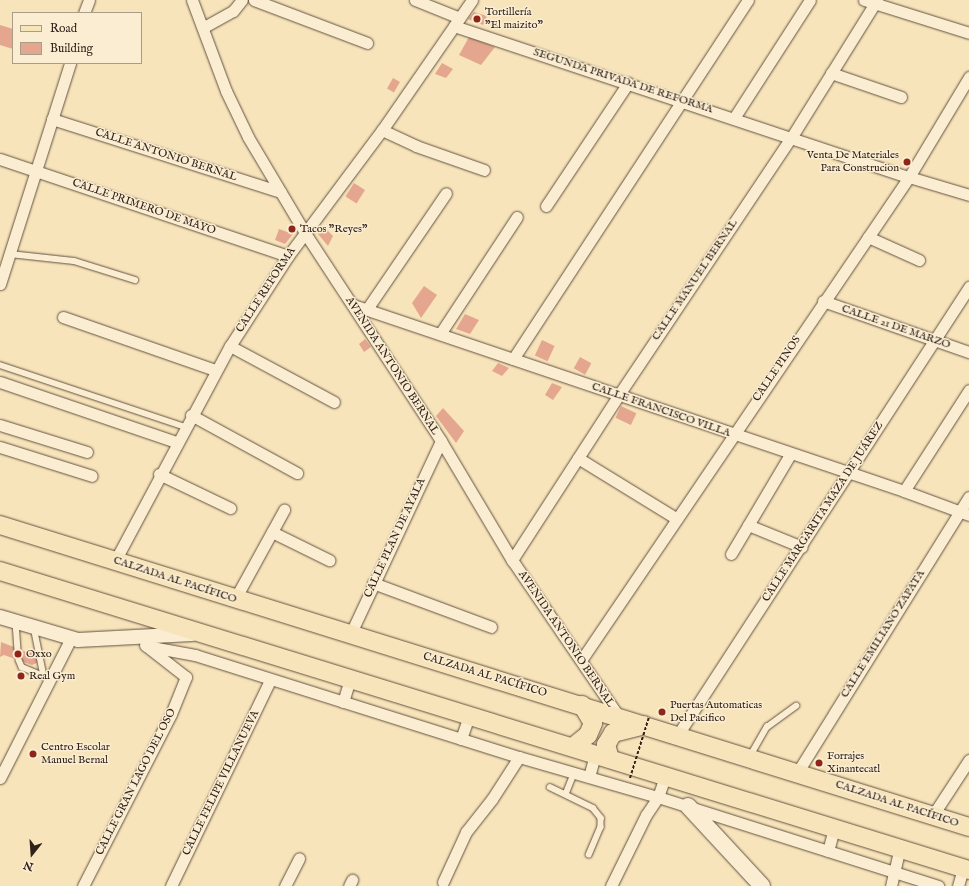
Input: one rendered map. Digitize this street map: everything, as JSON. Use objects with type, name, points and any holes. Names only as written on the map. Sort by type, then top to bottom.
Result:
[{"type":"main road","name":"CALZADA AL PACÍFICO","points":[[0,525],[350,635],[619,717],[647,721],[677,736],[969,827]]},
{"type":"main road","points":[[0,571],[966,869]]},
{"type":"main road","points":[[573,748],[588,734],[593,723],[582,705]]},
{"type":"main road","points":[[602,757],[606,745],[613,733],[647,721]]},
{"type":"main road","points":[[688,806],[762,886]]},
{"type":"street","points":[[84,12],[89,0]]},
{"type":"street","name":"AVENIDA ANTONIO BERNAL","points":[[192,0],[204,27],[237,117],[305,233],[441,441],[512,560],[582,659],[619,717]]},
{"type":"street","points":[[204,27],[233,11],[242,0]]},
{"type":"street","points":[[254,0],[367,43]]},
{"type":"street","points":[[415,0],[457,22]]},
{"type":"street","name":"CALLE REFORMA","points":[[115,560],[184,427],[230,346],[288,256],[382,130],[472,0]]},
{"type":"street","points":[[513,359],[748,0]]},
{"type":"street","points":[[734,118],[810,0]]},
{"type":"street","points":[[872,1],[969,33]]},
{"type":"street","name":"CALLE MANUEL BERNAL","points":[[512,560],[618,396],[791,138],[872,1]]},
{"type":"street","name":"SEGUNDA PRIVADA DE REFORMA","points":[[457,22],[628,83],[791,138]]},
{"type":"street","points":[[0,284],[70,64]]},
{"type":"street","points":[[830,73],[901,97]]},
{"type":"street","name":"CALLE PINOS","points":[[582,659],[908,177],[969,77]]},
{"type":"street","points":[[546,206],[628,83]]},
{"type":"street","name":"CALLE ANTONIO BERNAL","points":[[52,119],[281,192]]},
{"type":"street","points":[[382,130],[416,146],[484,170]]},
{"type":"street","points":[[791,138],[908,177],[969,195]]},
{"type":"street","name":"CALLE PRIMERO DE MAYO","points":[[0,159],[288,256]]},
{"type":"street","points":[[366,309],[446,193]]},
{"type":"street","points":[[440,334],[517,217]]},
{"type":"street","points":[[868,237],[919,260]]},
{"type":"street","name":"CALLE MARGARITA MAZA DE JUÁREZ","points":[[677,736],[802,547],[848,472],[969,287]]},
{"type":"street","name":"CALLE 21 DE MARZO","points":[[823,301],[969,352]]},
{"type":"street","name":"CALLE FRANCISCO VILLA","points":[[353,305],[618,396],[904,491],[964,514]]},
{"type":"street","points":[[63,317],[215,370]]},
{"type":"street","points":[[230,346],[334,402]]},
{"type":"street","points":[[0,382],[176,442]]},
{"type":"street","points":[[904,491],[969,390]]},
{"type":"street","points":[[191,415],[298,473]]},
{"type":"street","points":[[0,425],[87,452]]},
{"type":"street","name":"CALLE PLAN DE AYALA","points":[[350,635],[373,583],[441,441]]},
{"type":"street","points":[[0,447],[92,476]]},
{"type":"street","points":[[731,554],[792,453]]},
{"type":"street","points":[[578,458],[677,519]]},
{"type":"street","points":[[159,474],[230,508]]},
{"type":"street","name":"CALLE EMILIANO ZAPATA","points":[[798,773],[964,514],[969,497]]},
{"type":"street","points":[[235,599],[284,510]]},
{"type":"street","points":[[748,525],[802,547]]},
{"type":"street","points":[[272,532],[328,560]]},
{"type":"street","points":[[373,583],[491,627]]},
{"type":"street","points":[[0,617],[71,638],[86,640],[134,636],[205,634]]},
{"type":"street","points":[[134,636],[146,646],[195,655],[270,680],[519,757],[688,806],[938,886]]},
{"type":"street","points":[[0,778],[47,677],[71,638]]},
{"type":"street","name":"CALLE GRAN LAGO DEL OSO","points":[[83,886],[171,714],[186,677],[146,646]]},
{"type":"street","points":[[343,702],[350,679]]},
{"type":"street","name":"CALLE FELIPE VILLANUEVA","points":[[171,886],[270,680]]},
{"type":"street","points":[[461,739],[469,716]]},
{"type":"street","points":[[443,882],[466,832],[492,799],[519,757]]},
{"type":"street","points":[[589,777],[602,757]]},
{"type":"street","points":[[933,815],[969,760]]},
{"type":"street","points":[[611,886],[646,815],[658,797],[665,777]]},
{"type":"street","points":[[828,851],[834,828]]},
{"type":"street","points":[[891,886],[900,848]]},
{"type":"street","points":[[285,886],[299,858]]},
{"type":"street","points":[[958,886],[966,869]]},
{"type":"lane","points":[[10,254],[54,261],[74,261],[135,280]]},
{"type":"lane","points":[[0,365],[184,427]]},
{"type":"lane","points":[[16,622],[18,649]]},
{"type":"lane","points":[[34,627],[47,677]]},
{"type":"lane","points":[[19,660],[22,667],[47,677]]},
{"type":"lane","points":[[749,758],[767,727],[796,706]]},
{"type":"lane","points":[[566,793],[574,773]]},
{"type":"lane","points":[[550,787],[566,793],[593,808],[601,818],[600,827],[589,855]]},
{"type":"path","points":[[630,778],[647,721]]},
{"type":"building","points":[[474,12],[487,16],[483,25],[468,19]]},
{"type":"building","points":[[0,25],[12,29],[12,49],[0,45]]},
{"type":"building","points":[[469,37],[495,47],[481,65],[459,55]]},
{"type":"building","points":[[442,63],[453,69],[446,78],[435,74]]},
{"type":"building","points":[[393,78],[400,82],[394,92],[387,88]]},
{"type":"building","points":[[354,183],[365,190],[357,203],[346,197]]},
{"type":"building","points":[[324,227],[333,236],[328,246],[318,234]]},
{"type":"building","points":[[279,229],[293,234],[285,244],[275,240]]},
{"type":"building","points":[[424,286],[437,295],[421,318],[412,303]]},
{"type":"building","points":[[465,314],[479,320],[470,334],[456,329]]},
{"type":"building","points":[[365,339],[371,347],[364,352],[359,344]]},
{"type":"building","points":[[542,340],[555,346],[548,361],[535,355]]},
{"type":"building","points":[[580,357],[591,363],[585,375],[574,368]]},
{"type":"building","points":[[498,363],[509,368],[502,376],[492,371]]},
{"type":"building","points":[[552,383],[562,387],[553,400],[545,395]]},
{"type":"building","points":[[621,406],[636,413],[631,425],[616,418]]},
{"type":"building","points":[[443,408],[464,431],[456,443],[436,416]]},
{"type":"building","name":"Oxxo","points":[[1,642],[29,653],[34,650],[39,662],[32,665],[4,655],[0,657]]},
{"type":"place","name":"Tortillería \"El maizito\"","points":[[477,19]]},
{"type":"place","name":"Venta De Materiales Para Construcion","points":[[907,162]]},
{"type":"place","name":"Tacos \"Reyes\"","points":[[292,229]]},
{"type":"place","name":"Oxxo","points":[[18,654]]},
{"type":"place","name":"Real Gym","points":[[21,676]]},
{"type":"place","name":"Puertas Automaticas Del Pacifico","points":[[662,712]]},
{"type":"place","name":"Centro Escolar Manuel Bernal","points":[[33,754]]},
{"type":"place","name":"Forrajes Xinantecatl","points":[[819,763]]}]
